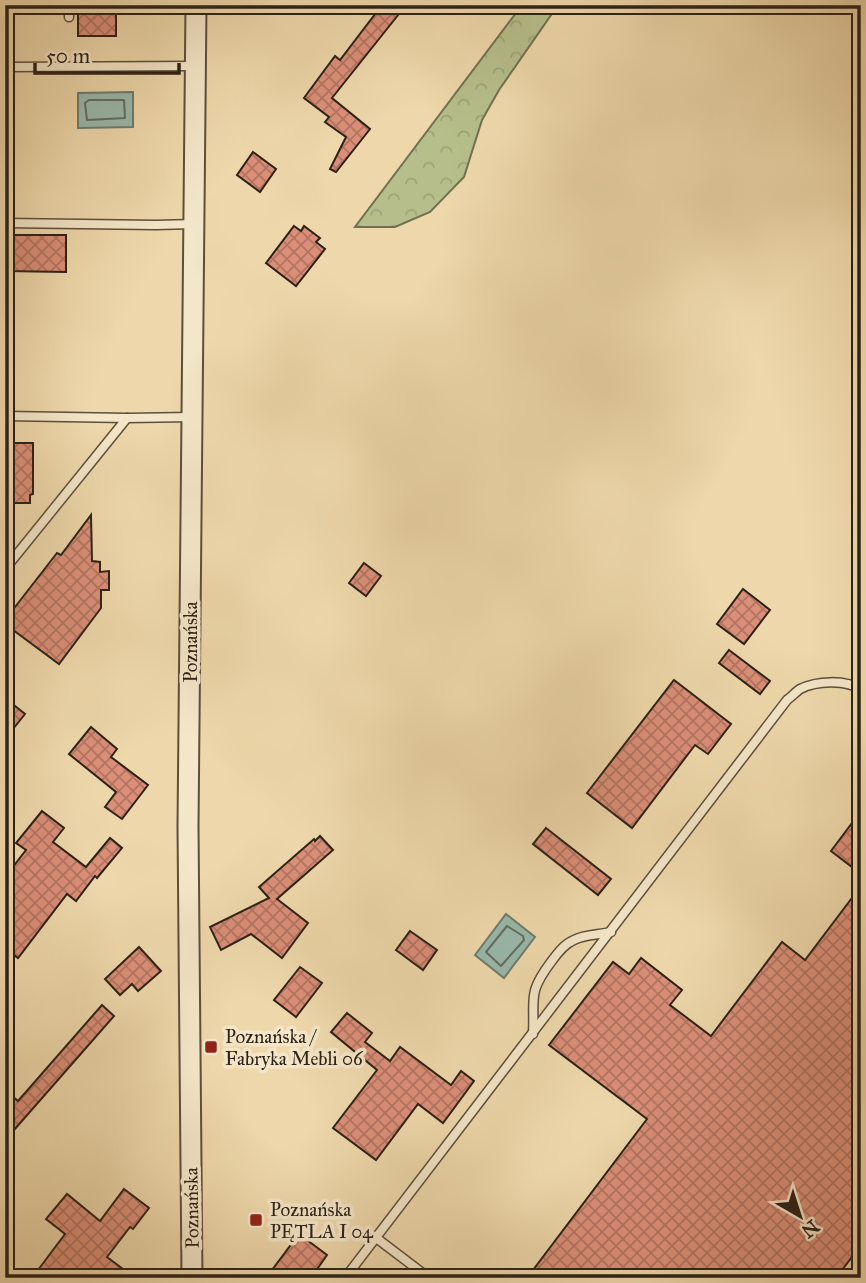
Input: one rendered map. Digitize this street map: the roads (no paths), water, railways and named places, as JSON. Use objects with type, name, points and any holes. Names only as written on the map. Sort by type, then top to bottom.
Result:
[{"type":"street","name":"Poznańska","points":[[192,1278],[188,826],[196,5]]},
{"type":"lane","points":[[69,5],[69,18]]},
{"type":"lane","points":[[5,67],[196,66]]},
{"type":"lane","points":[[5,223],[194,224]]},
{"type":"lane","points":[[5,416],[192,417]]},
{"type":"lane","points":[[5,569],[127,418]]},
{"type":"lane","points":[[345,1278],[787,700],[800,689],[837,682],[856,686],[861,690]]},
{"type":"lane","points":[[533,1034],[533,993],[537,981],[560,950],[571,941],[582,937],[611,932]]},
{"type":"lane","points":[[375,1237],[429,1278]]},
{"type":"water","points":[[133,92],[133,127],[78,128],[78,93]]},
{"type":"water","points":[[506,914],[535,937],[504,978],[475,955]]},
{"type":"place","name":"Poznańska / Fabryka Mebli 06","points":[[211,1047]]},
{"type":"place","name":"Poznańska PĘTLA I 04","points":[[256,1220]]}]
